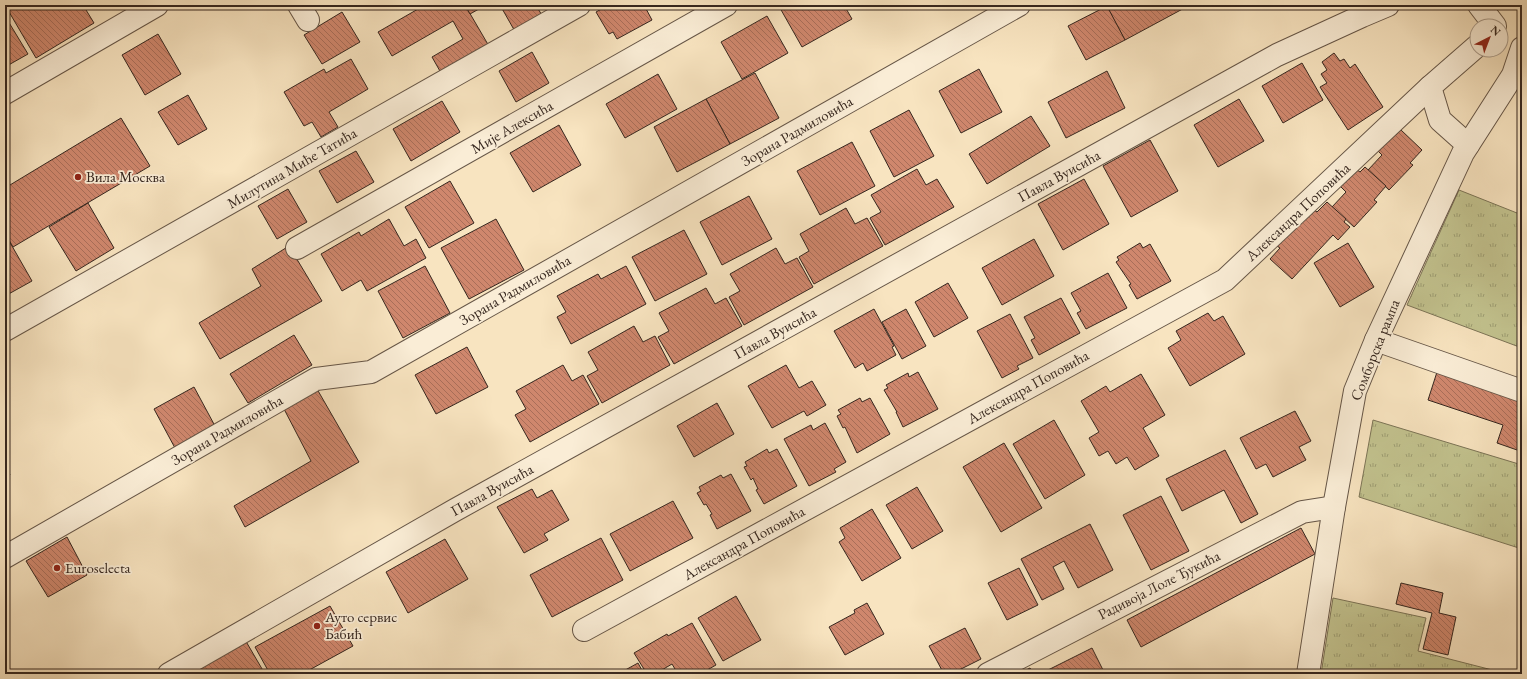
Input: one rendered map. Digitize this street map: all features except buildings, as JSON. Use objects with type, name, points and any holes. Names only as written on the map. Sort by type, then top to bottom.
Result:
[{"type":"street","points":[[5,93],[157,5]]},
{"type":"street","name":"Милутина Миће Татића","points":[[5,330],[578,5]]},
{"type":"street","name":"Мије Алексића","points":[[297,248],[726,5]]},
{"type":"street","name":"Зорана Радмиловића","points":[[5,557],[316,379],[371,372],[1019,5]]},
{"type":"street","name":"Павла Вуисића","points":[[169,674],[455,510],[1277,55],[1388,5]]},
{"type":"street","points":[[1479,5],[1489,18]]},
{"type":"street","name":"Сомборска рампа","points":[[1308,674],[1334,507],[1355,391],[1376,340],[1468,145],[1518,73],[1522,48]]},
{"type":"street","name":"Александра Поповића","points":[[584,630],[1225,280],[1430,87],[1469,53]]},
{"type":"street","points":[[1430,87],[1440,120],[1468,145]]},
{"type":"street","points":[[1376,340],[1522,391]]},
{"type":"street","name":"Радивоја Лоле Ђукића","points":[[988,674],[1302,512],[1334,507]]},
{"type":"path","points":[[1503,5],[1517,7],[1522,6]]},
{"type":"green space","points":[[1459,190],[1522,215],[1522,348],[1407,305]]},
{"type":"green space","points":[[1373,420],[1522,465],[1522,549],[1359,497]]},
{"type":"green space","points":[[1333,598],[1426,618],[1418,651],[1508,674],[1321,674]]},
{"type":"place","name":"Вила Москва","points":[[78,177]]},
{"type":"place","name":"Euroselecta","points":[[57,568]]},
{"type":"place","name":"Ауто сервис Бабић","points":[[317,626]]}]
